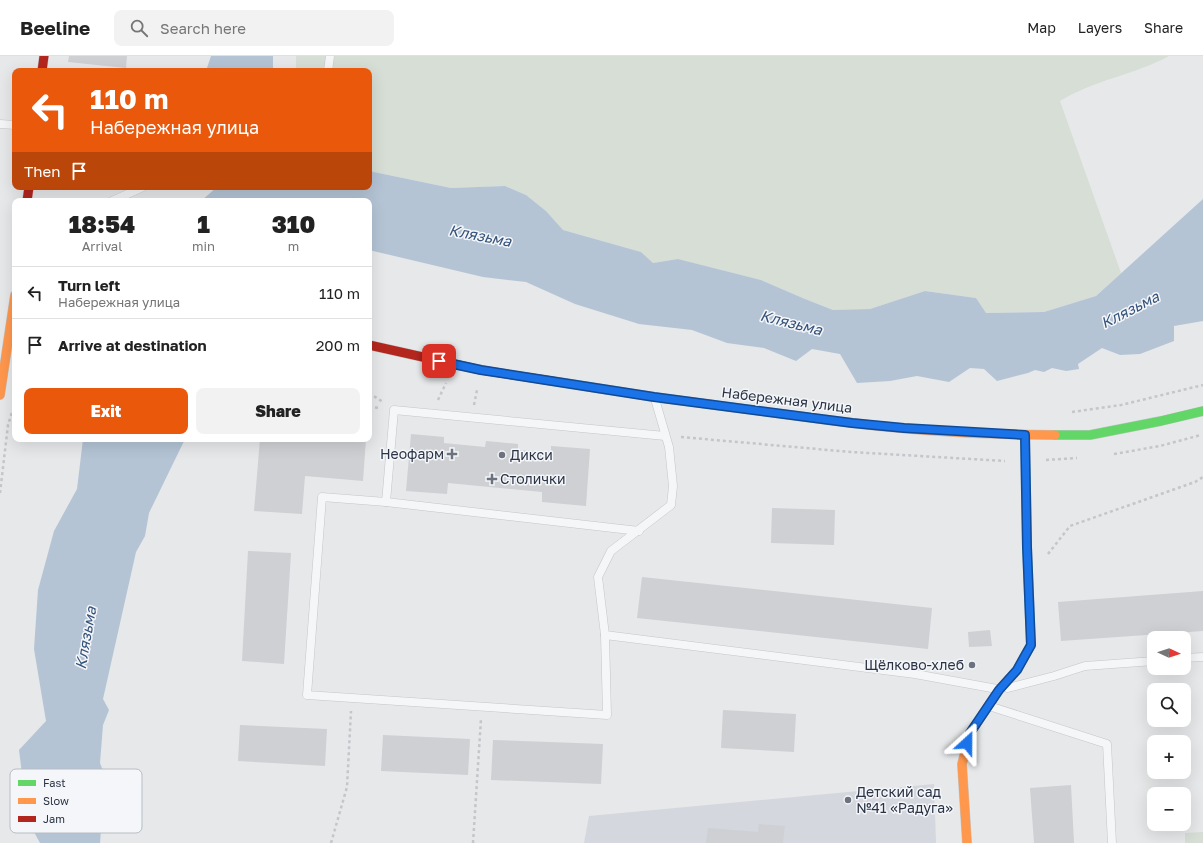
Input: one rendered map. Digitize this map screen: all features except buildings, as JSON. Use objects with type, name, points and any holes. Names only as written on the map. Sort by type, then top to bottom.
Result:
[{"type":"street","points":[[42,68],[44,56]]},
{"type":"street","points":[[0,395],[12,315]]},
{"type":"street","name":"Набережная улица","points":[[372,346],[481,370],[654,397],[852,423],[904,428],[1025,435],[1090,434],[1161,421],[1203,411]]},
{"type":"street","points":[[967,843],[962,764],[970,733],[999,690],[1017,670],[1031,645],[1025,435]]},
{"type":"lane","points":[[328,68],[330,56]]},
{"type":"lane","points":[[0,124],[12,125]]},
{"type":"lane","points":[[119,198],[136,190]]},
{"type":"lane","points":[[639,531],[386,502],[322,497],[307,695],[607,715],[605,635],[598,577],[611,551],[639,531],[671,505],[673,486],[669,447],[654,397]]},
{"type":"lane","points":[[386,502],[394,410],[665,436]]},
{"type":"lane","points":[[605,635],[915,674],[999,690],[1054,676],[1085,666],[1147,662]]},
{"type":"lane","points":[[1191,658],[1203,657]]},
{"type":"lane","points":[[988,705],[1107,744],[1112,843]]},
{"type":"path","points":[[432,413],[449,377]]},
{"type":"path","points":[[1067,413],[1121,405],[1203,385]]},
{"type":"path","points":[[472,417],[478,388]]},
{"type":"path","points":[[0,493],[8,425],[12,415]]},
{"type":"path","points":[[1028,572],[1036,569],[1070,526],[1195,482],[1203,477]]},
{"type":"path","points":[[331,843],[347,787],[352,698]]},
{"type":"path","points":[[473,843],[482,707]]},
{"type":"shaded area","points":[[296,56],[1169,56],[1156,63],[1086,88],[1060,101],[1121,273],[1096,296],[1044,312],[985,313],[976,298],[925,291],[870,309],[833,310],[761,280],[678,259],[653,263],[641,252],[563,230],[546,211],[526,195],[505,186],[451,188],[372,172],[372,68],[296,68]]},
{"type":"shaded area","name":"Детский сад №41 «Радуга»","points":[[934,784],[936,843],[584,843],[589,816]]},
{"type":"shaded area","points":[[1203,832],[1203,843],[1185,843],[1185,833]]},
{"type":"water","points":[[211,56],[273,56],[273,68],[207,68]]},
{"type":"water","name":"Клязьма","points":[[372,172],[451,188],[505,186],[526,195],[546,211],[563,230],[641,252],[653,263],[678,259],[761,280],[833,310],[870,309],[925,291],[976,298],[986,313],[1044,312],[1096,296],[1203,199],[1203,321],[1174,326],[1174,341],[1140,354],[1120,355],[1102,348],[1078,364],[1079,369],[1066,371],[1052,368],[1044,372],[1035,370],[997,381],[984,369],[970,368],[949,382],[917,376],[890,381],[857,383],[840,354],[812,349],[796,361],[764,348],[727,343],[692,330],[639,324],[575,304],[526,282],[483,277],[372,251],[372,198],[204,198],[214,190],[372,190]]},
{"type":"water","name":"Клязьма","points":[[83,442],[184,442],[149,513],[145,536],[136,552],[103,699],[109,710],[103,725],[100,763],[102,769],[21,769],[19,750],[46,721],[34,649],[38,590],[54,531],[77,489]]},
{"type":"water","points":[[35,833],[101,833],[100,843],[40,843]]},
{"type":"traffic: fast","points":[[552,381],[654,397],[828,420]]},
{"type":"traffic: fast","points":[[1055,435],[1090,435],[1203,411]]},
{"type":"traffic: fast","points":[[1024,657],[1031,645],[1025,435]]},
{"type":"traffic: slow","points":[[0,395],[12,315]]},
{"type":"traffic: slow","points":[[828,420],[884,427],[941,431],[1055,435]]},
{"type":"traffic: slow","points":[[967,843],[962,764],[970,733],[999,690],[1017,670],[1024,657]]},
{"type":"traffic: jam","points":[[42,68],[44,56]]},
{"type":"traffic: jam","points":[[27,198],[29,190]]},
{"type":"traffic: jam","points":[[372,346],[481,370],[552,381]]},
{"type":"place","name":"Неофарм","points":[[452,454]]},
{"type":"place","name":"Дикси","points":[[502,455]]},
{"type":"place","name":"Столички","points":[[492,479]]},
{"type":"place","name":"Щёлково-хлеб","points":[[972,665]]},
{"type":"place","name":"Детский сад №41 «Радуга»","points":[[848,800]]},
{"type":"route","points":[[439,361],[481,370],[654,397],[852,423],[904,428],[1025,435],[1031,645],[1017,670],[999,690],[970,733],[967,743]]}]
